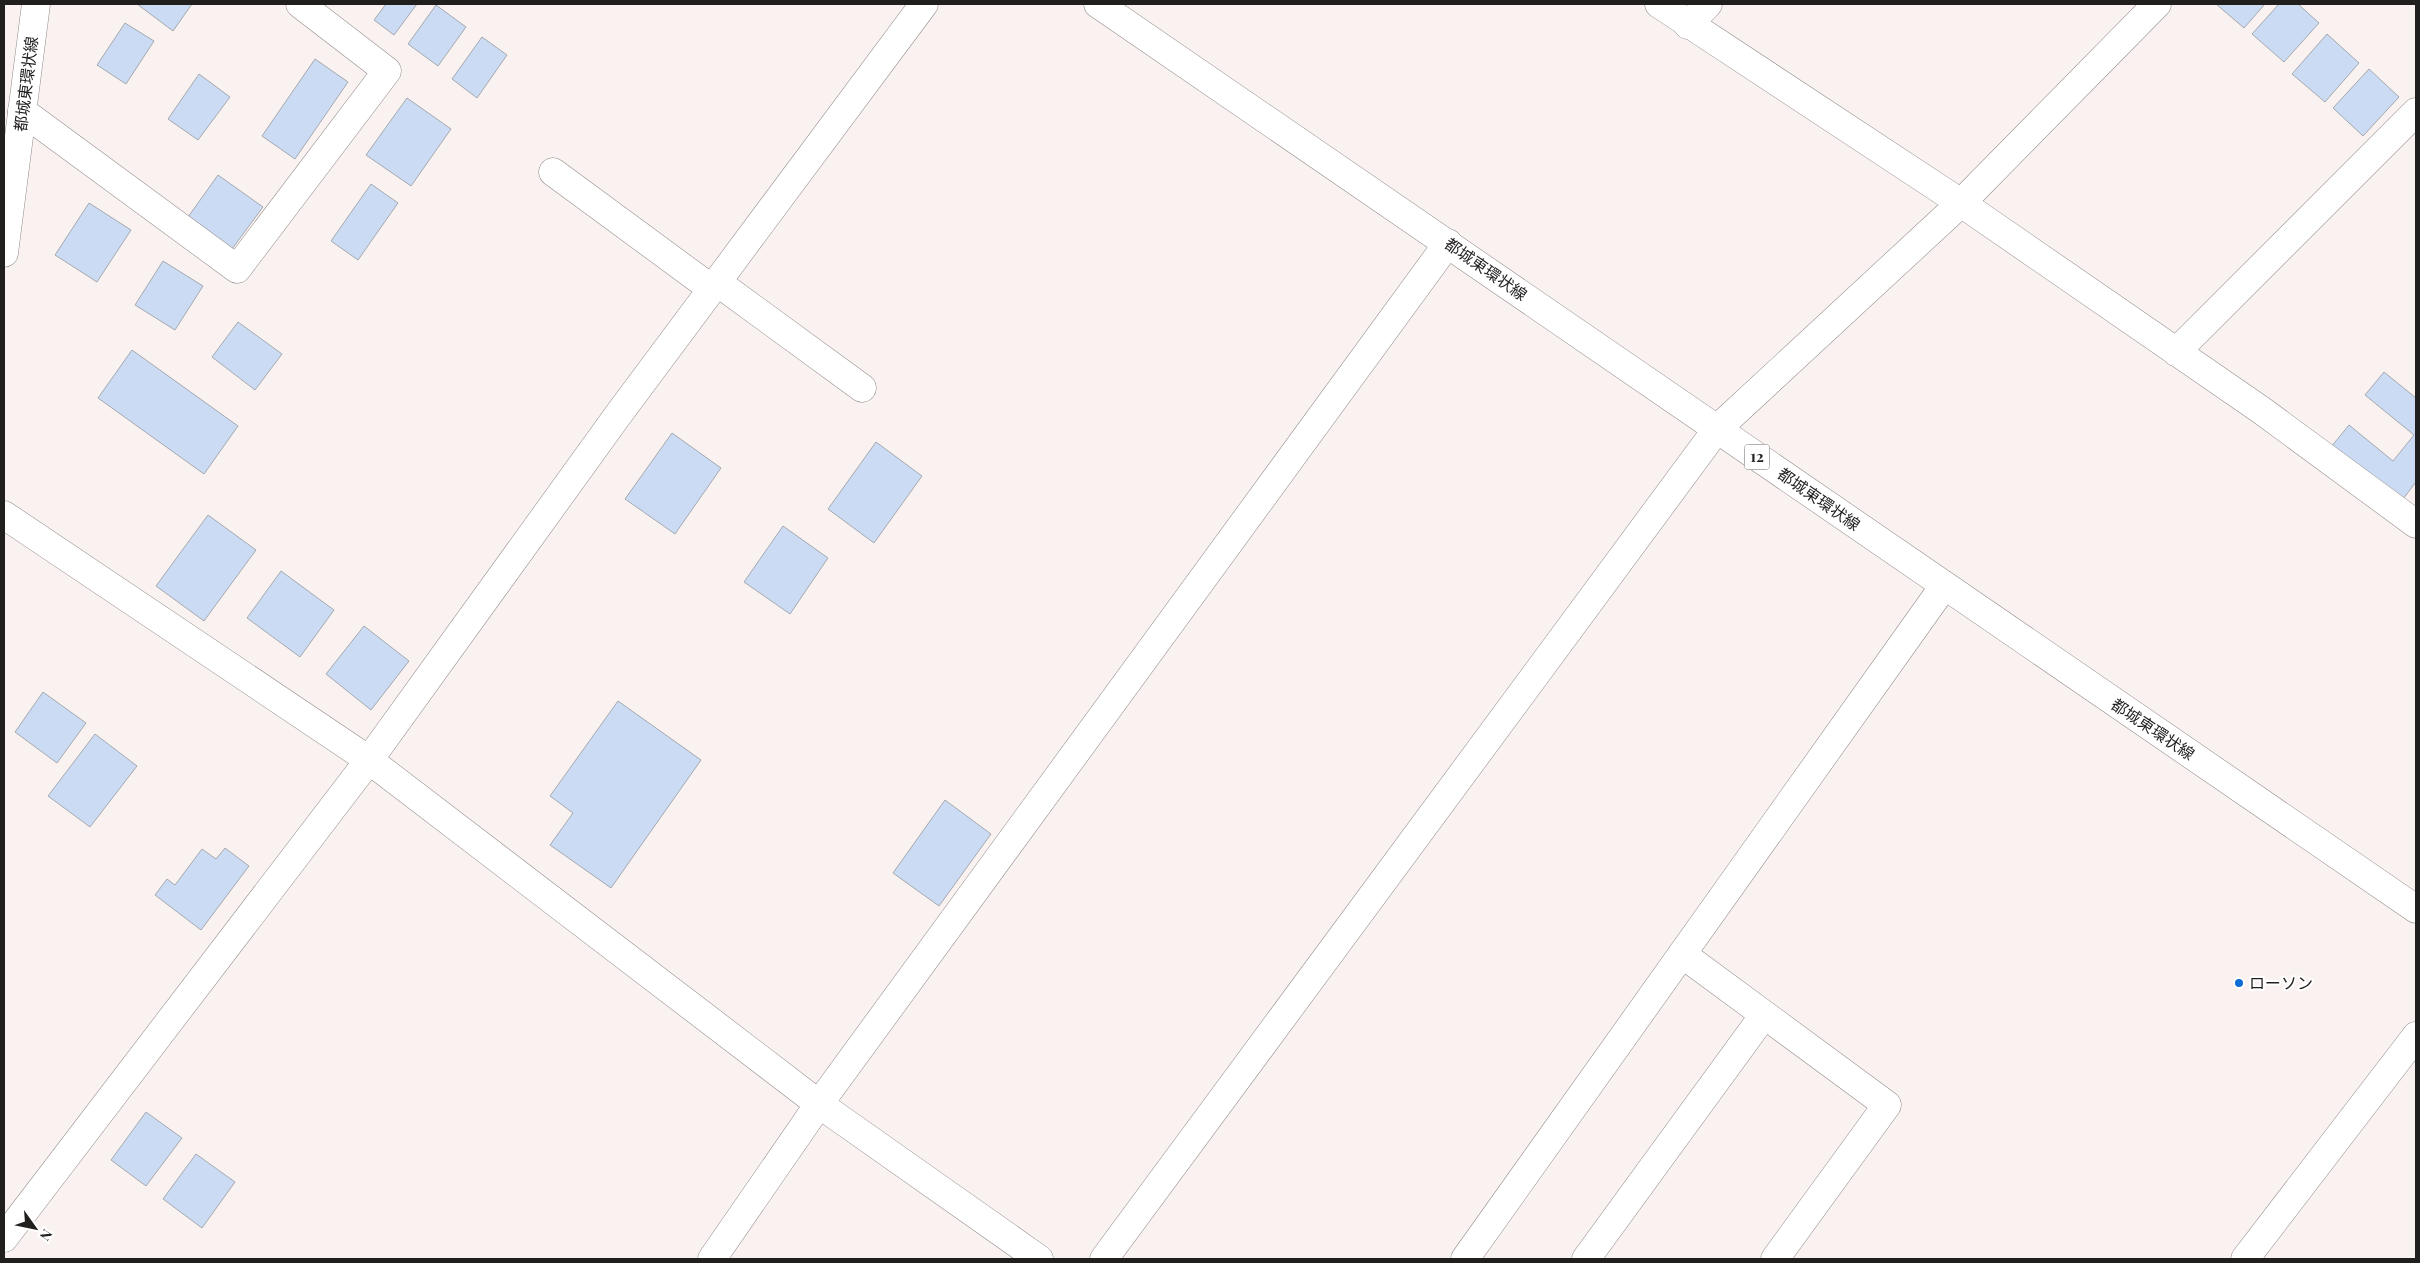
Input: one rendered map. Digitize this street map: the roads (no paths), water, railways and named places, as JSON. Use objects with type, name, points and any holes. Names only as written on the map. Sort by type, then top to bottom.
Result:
[{"type":"street","name":"都城東環状線","points":[[4,253],[36,4]]},
{"type":"street","points":[[22,112],[237,269],[387,71],[300,4]]},
{"type":"street","points":[[4,1238],[369,760],[714,286],[924,4]]},
{"type":"street","name":"都城東環状線","points":[[1098,4],[2416,909]]},
{"type":"street","points":[[1659,4],[1688,25],[1961,203],[2261,410],[2416,524]]},
{"type":"street","points":[[1688,25],[1708,4]]},
{"type":"street","points":[[1104,1259],[1717,429],[1961,203],[2157,4]]},
{"type":"street","points":[[2176,352],[2416,112]]},
{"type":"street","points":[[553,172],[862,388]]},
{"type":"street","points":[[712,1259],[819,1104],[1448,243]]},
{"type":"street","points":[[4,515],[369,760],[819,1104],[1039,1259]]},
{"type":"street","points":[[1465,1259],[1944,586]]},
{"type":"street","points":[[1682,954],[1887,1105],[1775,1259]]},
{"type":"street","points":[[1586,1259],[1764,1015]]},
{"type":"street","points":[[2245,1259],[2416,1036]]},
{"type":"place","name":"ローソン","points":[[2239,983]]}]
